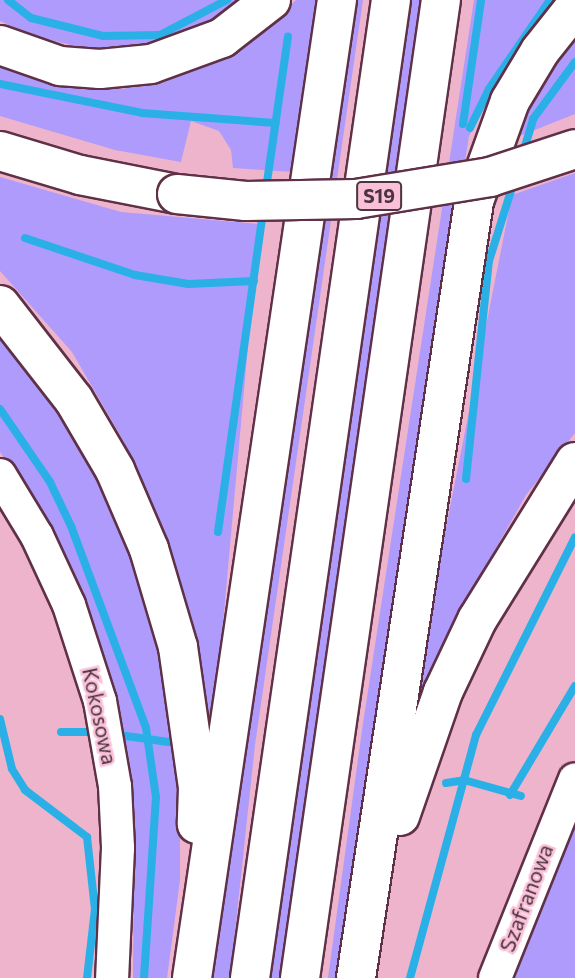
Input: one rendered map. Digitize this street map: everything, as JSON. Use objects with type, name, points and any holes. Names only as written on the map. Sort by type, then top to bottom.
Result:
[{"type":"main road","points":[[0,45],[60,66],[100,69],[151,64],[222,38],[271,0]]},
{"type":"main road","points":[[192,978],[337,0]]},
{"type":"main road","points":[[250,978],[391,0]]},
{"type":"main road","points":[[300,978],[441,0]]},
{"type":"main road","points":[[356,978],[474,201],[510,101],[575,7]]},
{"type":"main road","name":"S19","points":[[0,151],[80,175],[177,194],[247,201],[356,199],[468,182],[575,149]]},
{"type":"main road","points":[[0,305],[74,400],[115,470],[161,584],[178,647],[198,788],[196,860],[201,921]]},
{"type":"main road","points":[[364,924],[443,692],[497,583],[575,462]]},
{"type":"street","name":"Kokosowa","points":[[0,475],[37,536],[69,605],[102,711],[115,786],[118,848],[111,978]]},
{"type":"street","name":"Szafranowa","points":[[495,978],[575,779]]},
{"type":"shaded area","points":[[0,0],[246,0],[192,34],[138,46],[83,48],[31,35],[0,21]]},
{"type":"shaded area","points":[[296,0],[320,0],[294,172],[233,168],[231,150],[219,131],[191,121],[181,162],[115,150],[0,116],[0,67],[79,88],[121,89],[162,83],[242,50]]},
{"type":"shaded area","points":[[347,0],[363,0],[255,745],[230,978],[205,978]]},
{"type":"shaded area","points":[[411,0],[421,0],[283,978],[269,978]]},
{"type":"shaded area","points":[[474,0],[557,0],[506,68],[469,136],[365,792],[344,978],[328,978],[362,730]]},
{"type":"shaded area","points":[[575,32],[575,114],[512,139],[523,107]]},
{"type":"shaded area","points":[[575,173],[575,433],[526,495],[471,592],[413,726],[407,724],[512,195]]},
{"type":"shaded area","points":[[0,177],[121,212],[259,224],[213,734],[170,551],[123,440],[72,352],[0,271]]},
{"type":"shaded area","points":[[0,335],[71,433],[108,503],[148,603],[168,681],[180,779],[180,880],[167,978],[133,978],[134,814],[125,738],[106,671],[48,526],[0,452]]},
{"type":"shaded area","points":[[575,815],[575,978],[511,978]]},
{"type":"waterway","points":[[8,0],[31,18],[103,36],[160,35],[227,0]]},
{"type":"waterway","points":[[463,124],[481,0]]},
{"type":"waterway","points":[[470,128],[489,89],[550,0]]},
{"type":"waterway","points":[[266,189],[288,37]]},
{"type":"waterway","points":[[522,156],[533,119],[575,62]]},
{"type":"waterway","points":[[0,84],[142,113],[276,123]]},
{"type":"waterway","points":[[466,479],[489,261],[514,181]]},
{"type":"waterway","points":[[218,532],[263,212]]},
{"type":"waterway","points":[[25,238],[135,275],[188,284],[254,281]]},
{"type":"waterway","points":[[0,409],[50,482],[71,526],[146,728],[156,797],[144,978]]},
{"type":"waterway","points":[[410,978],[476,735],[575,537]]},
{"type":"waterway","points":[[510,795],[575,686]]},
{"type":"waterway","points":[[0,719],[12,769],[25,790],[87,837],[95,909],[87,978]]},
{"type":"waterway","points":[[61,732],[99,732]]},
{"type":"waterway","points":[[112,734],[168,742]]},
{"type":"waterway","points":[[446,783],[464,780],[521,796]]}]
